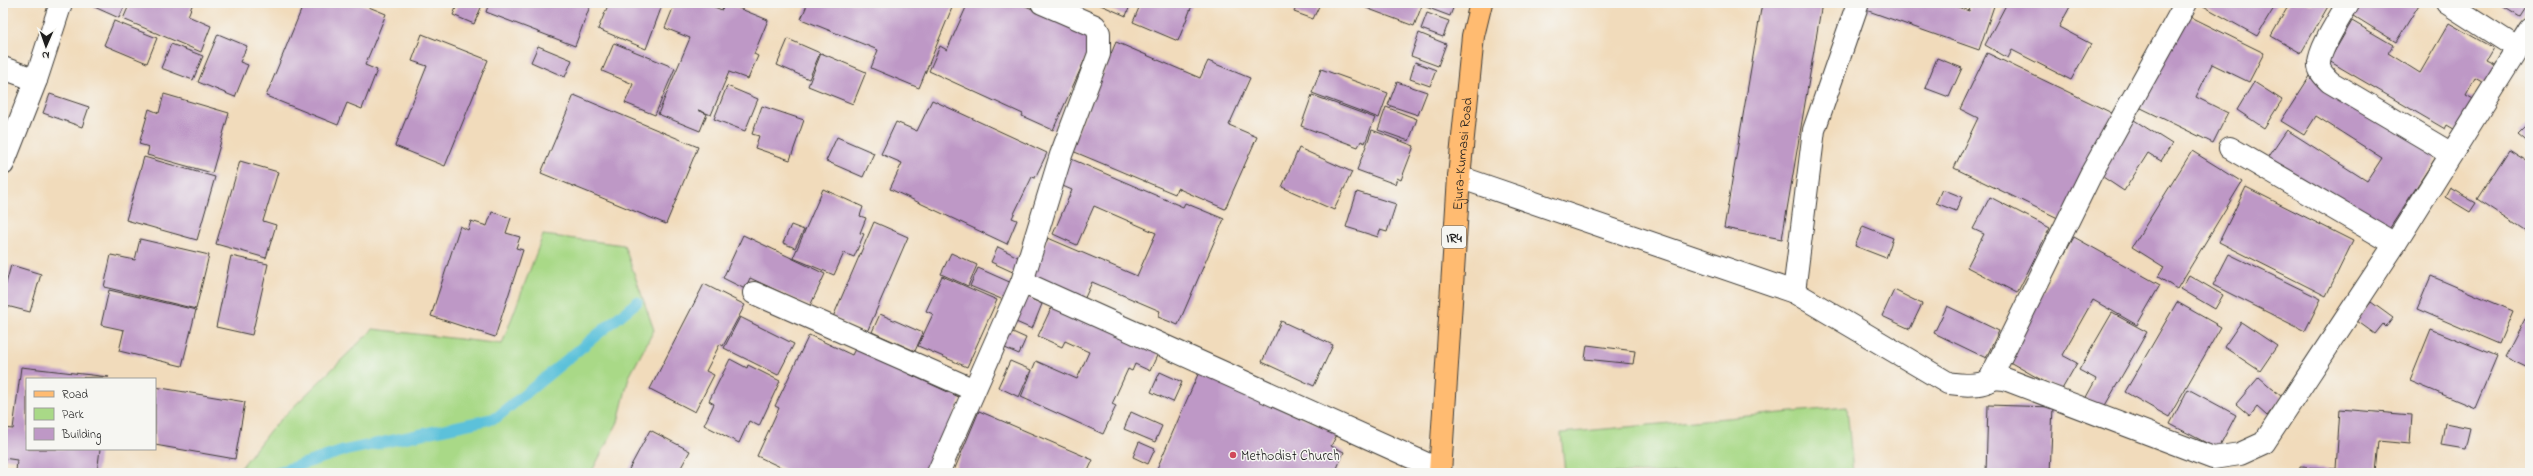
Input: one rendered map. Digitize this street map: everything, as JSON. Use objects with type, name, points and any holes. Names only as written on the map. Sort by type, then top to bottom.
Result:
[{"type":"main road","name":"Ejura-Kumasi Road","points":[[1440,472],[1459,177],[1473,36],[1480,3]]},
{"type":"street","points":[[3,164],[36,80],[61,3]]},
{"type":"street","points":[[938,473],[1022,282],[1060,154],[1099,54],[1099,33],[1095,26],[1042,3]]},
{"type":"street","points":[[1794,292],[1814,130],[1858,3]]},
{"type":"street","points":[[1989,381],[2091,174],[2186,3]]},
{"type":"street","points":[[2348,3],[2321,54],[2319,64],[2322,74],[2330,82],[2450,154]]},
{"type":"street","points":[[2447,3],[2517,48]]},
{"type":"street","points":[[1459,177],[1794,292],[1948,383],[1962,385],[1989,381],[1993,378],[2005,379],[2213,458],[2240,454],[2264,443],[2394,244],[2530,29]]},
{"type":"street","points":[[3,68],[36,80]]},
{"type":"street","points":[[2230,148],[2394,244]]},
{"type":"street","points":[[1022,282],[1440,472]]},
{"type":"street","points":[[754,293],[974,390]]},
{"type":"green space","points":[[543,235],[624,245],[654,330],[629,377],[618,422],[591,473],[237,473],[271,429],[373,329],[502,344]]},
{"type":"green space","points":[[1847,407],[1853,473],[1565,473],[1561,433]]},
{"type":"building","points":[[91,3],[126,3],[119,18],[90,5]]},
{"type":"building","points":[[130,3],[193,3],[188,16],[211,26],[201,52],[123,19]]},
{"type":"building","points":[[304,3],[359,3],[386,14],[365,65],[377,70],[362,109],[347,103],[338,125],[266,96]]},
{"type":"building","points":[[458,3],[483,3],[474,24],[453,15]]},
{"type":"building","points":[[489,3],[583,3],[590,6],[575,46],[486,12]]},
{"type":"building","points":[[609,3],[663,3],[646,49],[598,29]]},
{"type":"building","points":[[675,3],[704,3],[722,10],[724,3],[726,3],[768,20],[754,54],[758,56],[748,79],[729,72],[711,115],[698,110],[707,114],[700,131],[658,114],[690,38],[665,28]]},
{"type":"building","points":[[808,3],[954,3],[919,88],[871,68],[878,50],[801,19]]},
{"type":"building","points":[[968,3],[1019,3],[1095,37],[1053,130],[1022,116],[1023,114],[929,71],[940,46],[947,50]]},
{"type":"building","points":[[1096,3],[1131,3],[1126,16]]},
{"type":"building","points":[[1141,3],[1193,3],[1178,41],[1133,22]]},
{"type":"building","points":[[1298,3],[1320,4],[1313,19],[1294,12]]},
{"type":"building","points":[[1353,3],[1423,3],[1414,26]]},
{"type":"building","points":[[1428,3],[1455,3],[1450,16],[1426,7]]},
{"type":"building","points":[[1762,3],[1822,3],[1782,239],[1724,228]]},
{"type":"building","points":[[1862,3],[1947,3],[1969,11],[1972,3],[1995,3],[1979,50],[1860,8]]},
{"type":"building","points":[[2007,3],[2072,3],[2059,27],[2091,44],[2071,80],[2012,50],[2008,58],[1985,45]]},
{"type":"building","points":[[2198,3],[2277,3],[2257,36]]},
{"type":"building","points":[[2290,3],[2330,3],[2301,53],[2271,36]]},
{"type":"building","points":[[2351,3],[2420,3],[2396,42],[2346,11]]},
{"type":"building","points":[[2497,3],[2529,3],[2520,17]]},
{"type":"building","points":[[1427,13],[1449,21],[1443,37],[1421,29]]},
{"type":"building","points":[[2185,14],[2264,53],[2249,82],[2212,64],[2196,97],[2228,113],[2213,143],[2139,107]]},
{"type":"building","points":[[114,21],[157,38],[147,63],[104,45]]},
{"type":"building","points":[[2352,21],[2393,45],[2388,53],[2420,73],[2449,23],[2493,48],[2486,60],[2498,66],[2487,85],[2475,78],[2466,95],[2477,101],[2459,132],[2447,125],[2445,129],[2329,61]]},
{"type":"building","points":[[1419,33],[1446,44],[1438,66],[1411,56]]},
{"type":"building","points":[[218,34],[247,46],[240,62],[248,65],[235,97],[198,82]]},
{"type":"building","points":[[422,34],[488,60],[445,166],[395,146],[427,66],[412,61]]},
{"type":"building","points":[[788,39],[820,53],[809,79],[777,65]]},
{"type":"building","points":[[1116,42],[1200,78],[1208,61],[1250,78],[1229,125],[1257,137],[1225,209],[1177,188],[1175,194],[1070,150]]},
{"type":"building","points":[[614,43],[675,68],[655,115],[625,103],[633,84],[602,71]]},
{"type":"building","points":[[171,44],[203,56],[193,80],[161,68]]},
{"type":"building","points":[[538,46],[572,60],[565,77],[531,62]]},
{"type":"building","points":[[821,53],[866,72],[853,104],[808,86]]},
{"type":"building","points":[[1987,53],[2114,114],[2062,220],[1954,168],[1978,118],[1960,109]]},
{"type":"building","points":[[1937,58],[1962,68],[1949,97],[1925,88]]},
{"type":"building","points":[[1415,62],[1436,70],[1430,86],[1410,79]]},
{"type":"building","points":[[1321,69],[1388,93],[1379,118],[1312,93]]},
{"type":"building","points":[[2312,73],[2438,154],[2386,234],[2268,158],[2287,130],[2367,181],[2382,158],[2316,116],[2304,135],[2281,121]]},
{"type":"building","points":[[1397,82],[1427,92],[1418,115],[1388,105]]},
{"type":"building","points":[[2254,82],[2282,100],[2264,128],[2237,110]]},
{"type":"building","points":[[727,86],[758,99],[745,131],[714,119]]},
{"type":"building","points":[[50,94],[89,107],[82,127],[43,113]]},
{"type":"building","points":[[164,94],[229,113],[212,173],[147,155],[149,147],[139,144],[149,109],[159,113]]},
{"type":"building","points":[[574,95],[698,147],[666,224],[541,173]]},
{"type":"building","points":[[1312,95],[1375,118],[1365,143],[1361,141],[1358,147],[1301,126]]},
{"type":"building","points":[[932,100],[1047,153],[1035,178],[1032,177],[1012,218],[1017,220],[1007,244],[890,189],[902,163],[881,154],[896,122],[917,131]]},
{"type":"building","points":[[762,106],[804,120],[790,160],[755,148],[759,136],[752,134]]},
{"type":"building","points":[[1386,107],[1417,119],[1409,141],[1378,130]]},
{"type":"building","points":[[2134,120],[2172,144],[2161,161],[2148,153],[2124,191],[2100,175]]},
{"type":"building","points":[[2530,122],[2530,144],[2518,134]]},
{"type":"building","points":[[1372,130],[1414,146],[1401,180],[1397,178],[1395,184],[1357,170]]},
{"type":"building","points":[[837,137],[874,153],[863,177],[826,161]]},
{"type":"building","points":[[1299,148],[1352,172],[1334,210],[1282,187]]},
{"type":"building","points":[[2509,150],[2530,163],[2530,234],[2477,199]]},
{"type":"building","points":[[2192,151],[2242,182],[2177,289],[2158,277],[2164,267],[2132,247]]},
{"type":"building","points":[[144,157],[215,177],[197,240],[126,220]]},
{"type":"building","points":[[1069,158],[1183,207],[1185,203],[1224,219],[1178,325],[1158,317],[1160,311],[1092,282],[1083,302],[1030,279],[1048,238],[1137,276],[1156,233],[1094,206],[1077,245],[1053,234],[1072,190],[1058,184]]},
{"type":"building","points":[[240,161],[278,172],[263,221],[276,225],[266,258],[216,244]]},
{"type":"building","points":[[2246,187],[2353,241],[2326,296],[2219,242]]},
{"type":"building","points":[[2450,188],[2476,203],[2470,212],[2445,197]]},
{"type":"building","points":[[823,189],[863,207],[860,216],[866,218],[860,233],[864,234],[854,257],[844,253],[834,275],[793,258]]},
{"type":"building","points":[[1942,189],[1962,197],[1956,211],[1936,203]]},
{"type":"building","points":[[1357,192],[1396,204],[1387,232],[1380,230],[1378,237],[1346,227]]},
{"type":"building","points":[[1990,197],[2050,228],[2017,293],[1967,267],[1984,234],[1973,229]]},
{"type":"building","points":[[492,212],[511,218],[506,233],[520,237],[516,248],[523,250],[495,337],[431,316],[460,226],[468,230],[471,221],[487,226]]},
{"type":"building","points":[[874,222],[908,237],[867,332],[833,317]]},
{"type":"building","points":[[791,225],[804,230],[795,248],[783,243]]},
{"type":"building","points":[[1863,226],[1893,238],[1886,258],[1855,246]]},
{"type":"building","points":[[743,235],[825,274],[810,306],[750,278],[745,289],[723,278]]},
{"type":"building","points":[[2074,237],[2160,285],[2137,325],[2093,300],[2062,355],[2077,363],[2061,391],[2006,360]]},
{"type":"building","points":[[140,239],[209,255],[196,309],[104,287],[111,255],[135,260]]},
{"type":"building","points":[[998,247],[1024,260],[1017,274],[991,262]]},
{"type":"building","points":[[951,253],[977,265],[968,286],[941,274]]},
{"type":"building","points":[[2229,254],[2321,299],[2305,331],[2213,285]]},
{"type":"building","points":[[231,256],[268,264],[252,335],[216,327]]},
{"type":"building","points":[[11,265],[41,274],[30,312],[3,305],[3,295]]},
{"type":"building","points":[[978,268],[1014,284],[1006,301],[970,286]]},
{"type":"building","points":[[2189,275],[2223,295],[2215,309],[2181,289]]},
{"type":"building","points":[[942,276],[997,300],[967,367],[918,346],[933,314],[926,311]]},
{"type":"building","points":[[2431,276],[2513,311],[2499,344],[2417,309]]},
{"type":"building","points":[[704,284],[745,305],[723,346],[720,344],[706,371],[714,375],[695,412],[650,389]]},
{"type":"building","points":[[109,290],[196,310],[182,366],[119,351],[124,330],[101,325]]},
{"type":"building","points":[[1894,290],[1922,304],[1910,329],[1882,316]]},
{"type":"building","points":[[1021,294],[1042,304],[1032,329],[1009,319]]},
{"type":"building","points":[[1054,302],[1160,349],[1150,371],[1135,364],[1132,371],[1128,369],[1112,404],[1116,406],[1103,434],[1021,397],[1036,361],[1077,379],[1089,352],[1065,341],[1062,347],[1038,336]]},
{"type":"building","points":[[2177,302],[2221,327],[2169,417],[2125,392]]},
{"type":"building","points":[[2371,302],[2393,318],[2386,327],[2383,324],[2375,334],[2357,321]]},
{"type":"building","points":[[1947,306],[1999,331],[1986,358],[1934,333]]},
{"type":"building","points":[[2112,313],[2147,332],[2103,409],[2085,399],[2096,379],[2079,370]]},
{"type":"building","points":[[880,314],[923,333],[915,351],[872,332]]},
{"type":"building","points":[[740,317],[794,344],[778,375],[724,348]]},
{"type":"building","points":[[2525,319],[2530,321],[2530,369],[2505,357]]},
{"type":"building","points":[[1281,321],[1333,345],[1314,386],[1262,362]]},
{"type":"building","points":[[2241,322],[2277,346],[2260,371],[2224,347]]},
{"type":"building","points":[[1006,329],[1026,338],[1019,354],[998,345]]},
{"type":"building","points":[[2431,329],[2497,356],[2475,408],[2410,381]]},
{"type":"building","points":[[809,335],[852,355],[858,343],[911,368],[909,374],[961,398],[931,473],[793,473],[757,456],[779,408],[775,406]]},
{"type":"building","points":[[1587,345],[1635,351],[1633,364],[1585,359]]},
{"type":"building","points":[[730,359],[747,368],[748,365],[780,381],[759,426],[749,421],[739,443],[704,425],[714,404],[709,401]]},
{"type":"building","points":[[1010,361],[1031,370],[1019,397],[998,387]]},
{"type":"building","points":[[21,367],[109,377],[26,378],[26,450],[100,450],[97,473],[16,472],[17,460],[3,458],[3,428],[13,429]]},
{"type":"building","points":[[1160,372],[1182,382],[1173,402],[1151,392]]},
{"type":"building","points":[[1199,372],[1338,433],[1331,446],[1344,452],[1335,473],[1155,473]]},
{"type":"building","points":[[2259,377],[2282,397],[2267,416],[2257,407],[2250,416],[2236,404]]},
{"type":"building","points":[[156,387],[245,402],[235,459],[156,445]]},
{"type":"building","points":[[2188,389],[2236,415],[2218,449],[2170,424]]},
{"type":"building","points":[[1988,405],[2053,407],[2050,473],[1986,473]]},
{"type":"building","points":[[2340,409],[2412,415],[2410,444],[2378,441],[2375,473],[2299,473],[2300,467],[2336,469]]},
{"type":"building","points":[[979,411],[1093,460],[1087,473],[953,473]]},
{"type":"building","points":[[1131,412],[1162,426],[1155,442],[1124,429]]},
{"type":"building","points":[[2445,423],[2470,428],[2465,449],[2441,445]]},
{"type":"building","points":[[650,430],[690,451],[678,473],[627,473]]},
{"type":"building","points":[[1139,442],[1155,449],[1148,464],[1133,457]]},
{"type":"waterway","points":[[275,473],[343,451],[496,418],[637,302]]},
{"type":"place","name":"Methodist Church","points":[[1233,455]]}]
